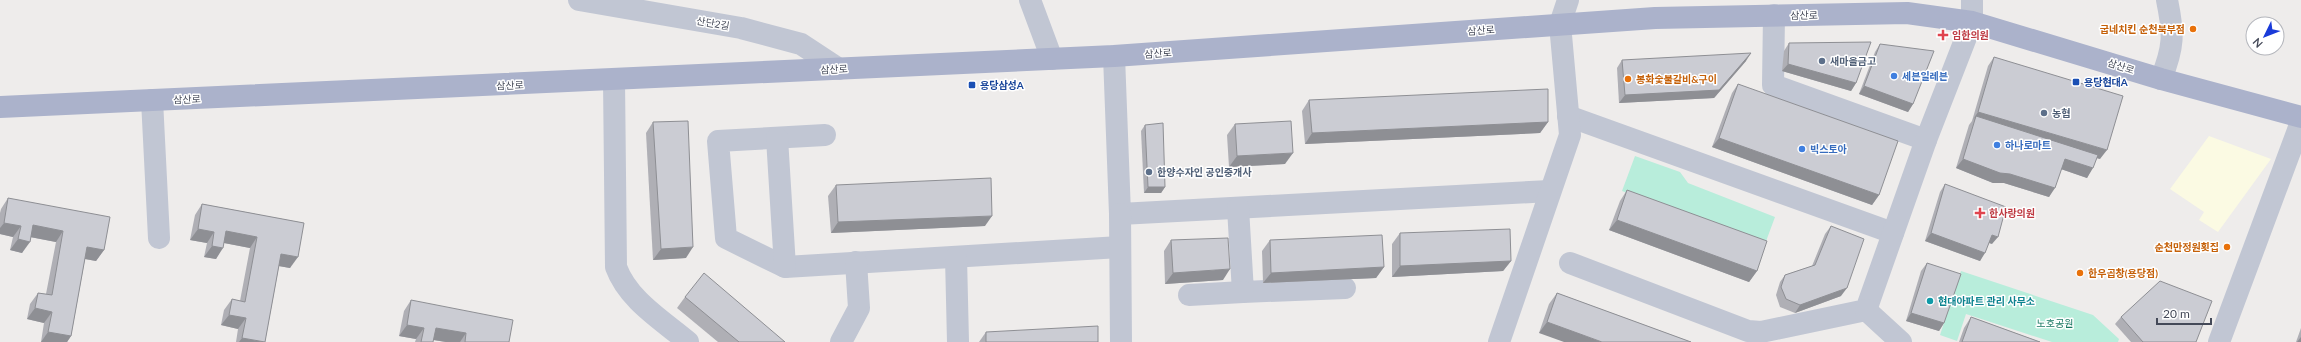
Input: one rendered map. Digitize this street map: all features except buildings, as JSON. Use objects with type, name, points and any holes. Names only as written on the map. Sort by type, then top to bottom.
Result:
[{"type":"main road","name":"삼산로","points":[[0,107],[1114,56],[1655,18],[1907,13],[1972,22],[2161,79],[2301,117]]},
{"type":"street","name":"산단2길","points":[[579,0],[740,28],[801,44],[839,69]]},
{"type":"street","points":[[1030,0],[1052,59]]},
{"type":"street","points":[[1499,342],[1570,135],[1560,24],[1568,0]]},
{"type":"street","points":[[1866,310],[1926,140],[1972,22],[1972,0]]},
{"type":"street","points":[[2161,79],[2171,54],[2172,24],[2167,0]]},
{"type":"street","points":[[1774,15],[1773,85],[1926,140]]},
{"type":"street","points":[[1114,56],[1120,214],[1121,342]]},
{"type":"street","points":[[614,80],[616,267],[621,281],[633,296],[688,342]]},
{"type":"street","points":[[152,100],[159,238]]},
{"type":"street","points":[[1568,116],[1893,233]]},
{"type":"street","points":[[2219,342],[2301,122]]},
{"type":"street","points":[[825,135],[718,141],[726,238],[785,267],[1120,247]]},
{"type":"street","points":[[777,138],[785,267]]},
{"type":"street","points":[[1120,214],[1550,191]]},
{"type":"street","points":[[1238,208],[1243,292]]},
{"type":"street","points":[[956,257],[958,342]]},
{"type":"street","points":[[841,342],[859,308],[856,262]]},
{"type":"street","points":[[1570,263],[1746,336],[1866,310]]},
{"type":"street","points":[[1189,295],[1345,288]]},
{"type":"street","points":[[1866,310],[1901,342]]},
{"type":"shaded area","points":[[2209,136],[2271,159],[2218,232],[2199,220],[2204,212],[2170,189]]},
{"type":"green space","points":[[1635,156],[1680,172],[1688,183],[1775,217],[1765,244],[1622,191]]},
{"type":"green space","name":"노호공원","points":[[1961,271],[2093,315],[2119,339],[2118,342],[2052,342],[1966,314],[1957,341],[1940,335]]},
{"type":"place","name":"굽네치킨 순천북부점","points":[[2193,29]]},
{"type":"place","name":"임한의원","points":[[1943,35]]},
{"type":"place","name":"새마을금고","points":[[1822,61]]},
{"type":"place","name":"세븐일레븐","points":[[1894,76]]},
{"type":"place","name":"봉화숯불갈비&구이","points":[[1628,79]]},
{"type":"place","name":"용당현대A","points":[[2076,82]]},
{"type":"place","name":"용당삼성A","points":[[972,85]]},
{"type":"place","name":"농협","points":[[2044,113]]},
{"type":"place","name":"하나로마트","points":[[1997,145]]},
{"type":"place","name":"빅스토아","points":[[1802,149]]},
{"type":"place","name":"한양수자인 공인중개사","points":[[1149,172]]},
{"type":"place","name":"한사랑의원","points":[[1980,213]]},
{"type":"place","name":"순천만정원횟집","points":[[2227,247]]},
{"type":"place","name":"한우곱창(용당점)","points":[[2080,273]]},
{"type":"place","name":"현대아파트 관리 사무소","points":[[1930,301]]}]
